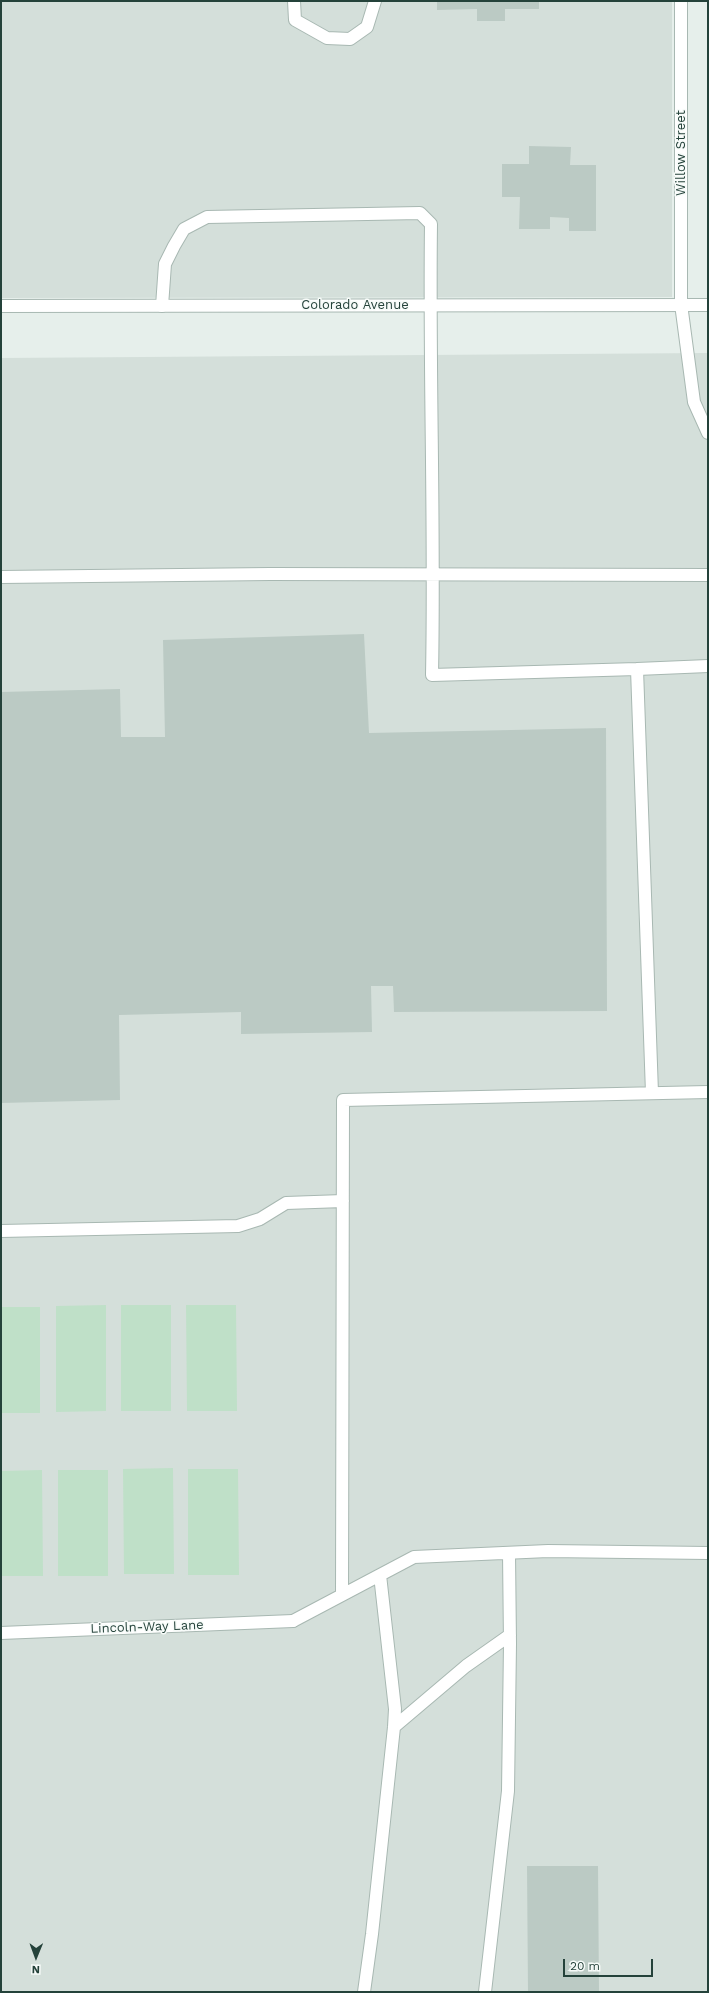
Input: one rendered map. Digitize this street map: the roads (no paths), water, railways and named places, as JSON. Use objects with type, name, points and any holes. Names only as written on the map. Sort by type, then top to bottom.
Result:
[{"type":"street","points":[[294,1],[296,20],[327,38],[350,39],[367,27],[375,1]]},
{"type":"street","name":"Willow Street","points":[[680,1],[681,304],[694,402],[708,433]]},
{"type":"street","points":[[162,306],[165,264],[174,246],[184,229],[207,217],[420,213],[431,224],[430,305],[434,575],[432,675],[708,666]]},
{"type":"street","name":"Colorado Avenue","points":[[1,306],[708,305]]},
{"type":"street","points":[[1,577],[708,575]]},
{"type":"street","points":[[637,669],[652,1093]]},
{"type":"street","points":[[708,1092],[343,1100],[342,1595],[414,1557],[548,1551],[708,1553]]},
{"type":"street","points":[[1,1231],[238,1226],[260,1219],[286,1203],[343,1201]]},
{"type":"street","points":[[485,1992],[508,1791],[510,1635],[509,1553]]},
{"type":"street","points":[[364,1992],[373,1926],[394,1727],[394,1709],[380,1575]]},
{"type":"street","name":"Lincoln-Way Lane","points":[[1,1633],[293,1621],[342,1595]]},
{"type":"street","points":[[394,1727],[466,1666],[510,1635]]}]
